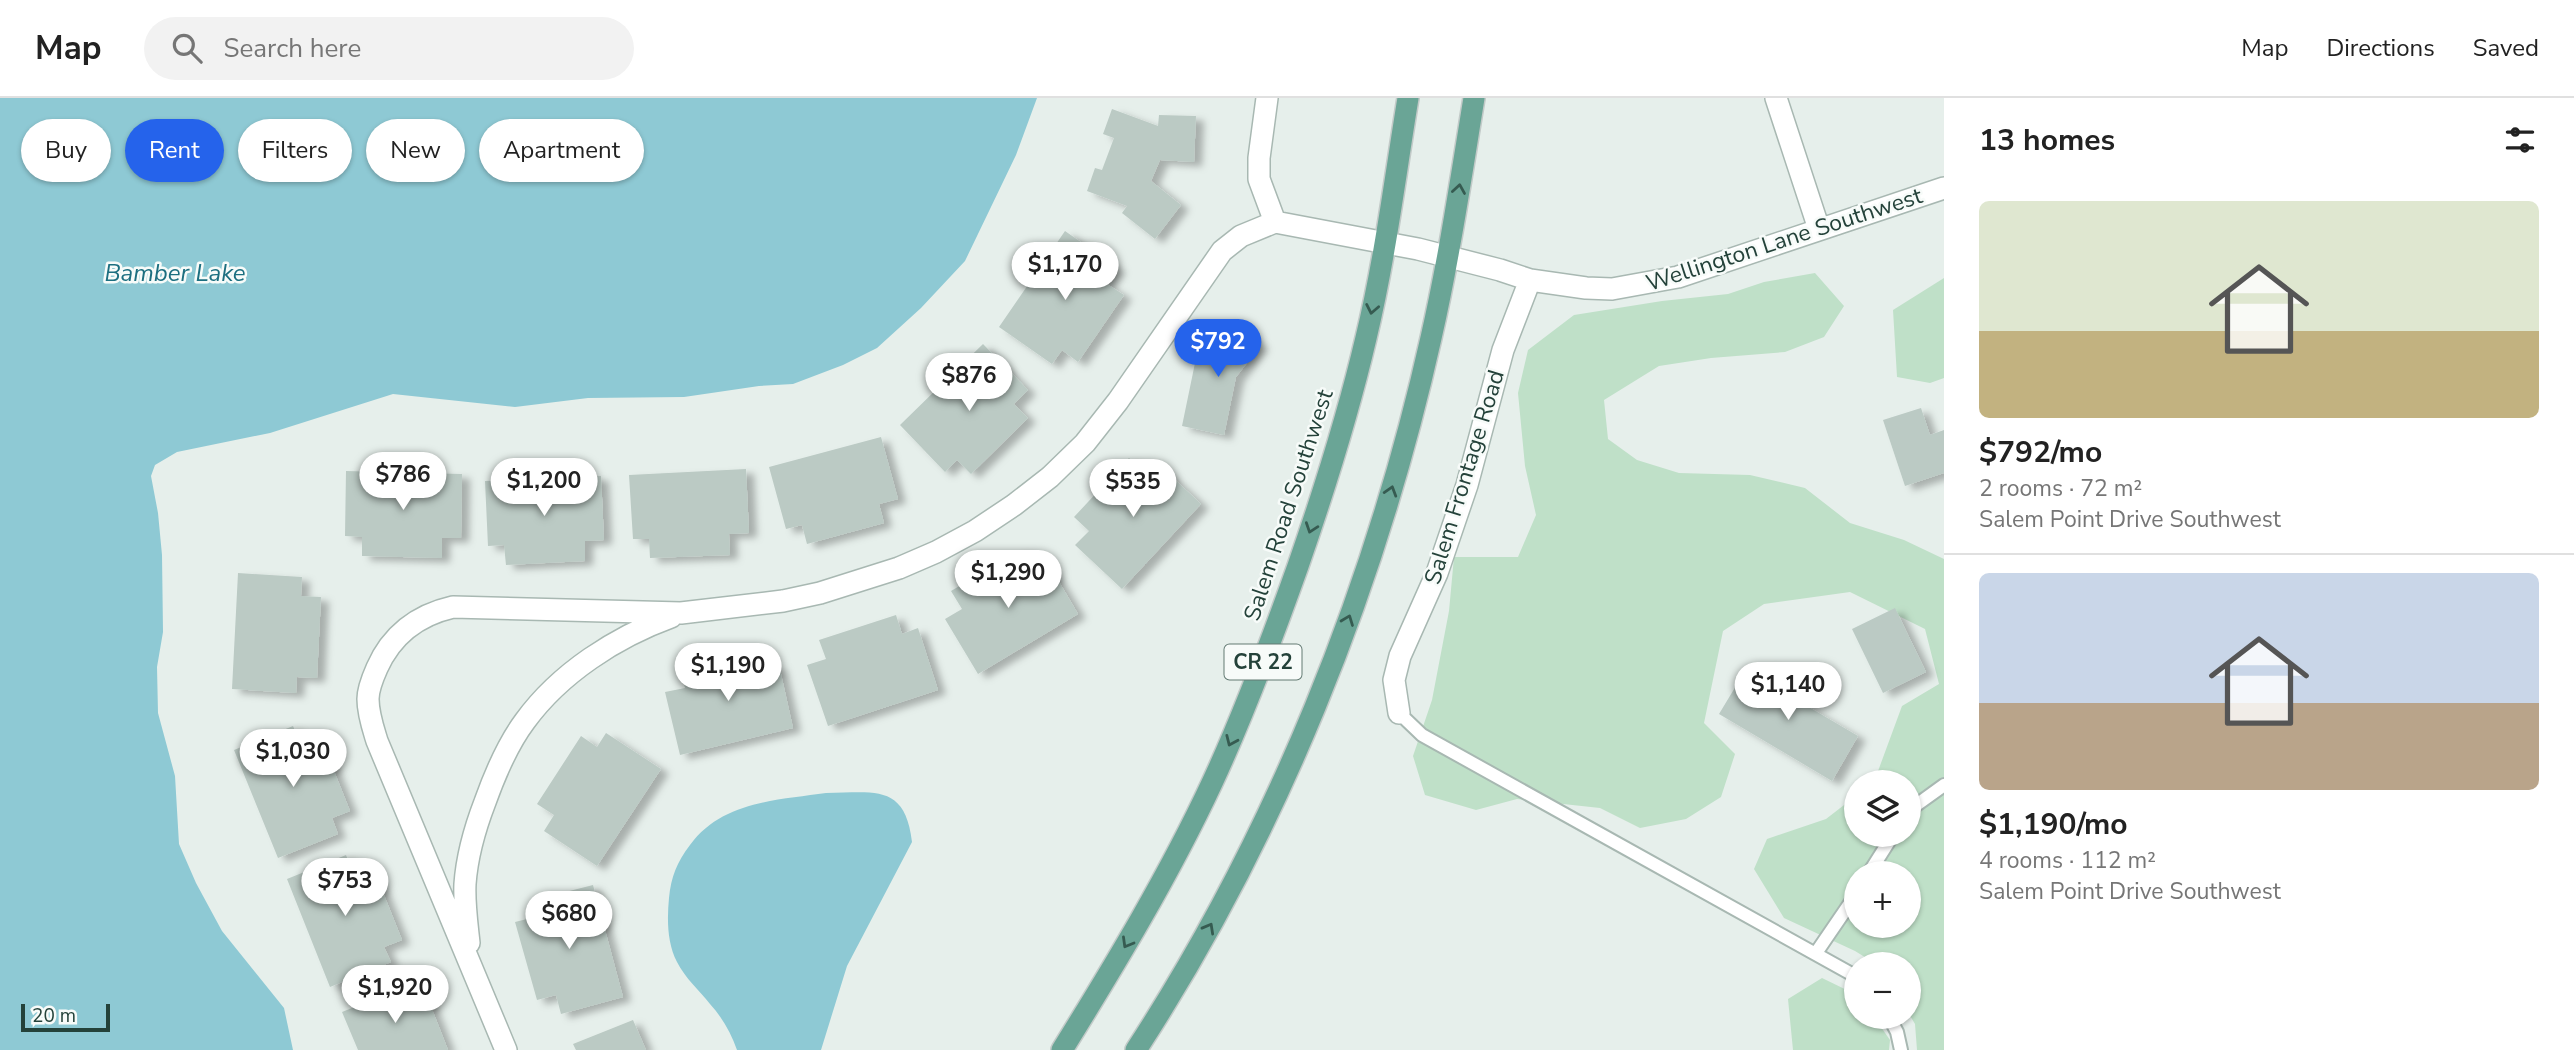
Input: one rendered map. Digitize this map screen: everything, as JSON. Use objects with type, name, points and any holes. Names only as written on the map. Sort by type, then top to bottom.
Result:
[{"type":"main road","name":"Salem Road Southwest","points":[[1062,1050],[1166,875],[1212,783],[1249,698],[1307,541],[1343,425],[1366,337],[1385,242],[1408,98]]},
{"type":"main road","name":"CR 22","points":[[1136,1050],[1207,932],[1255,841],[1324,684],[1362,581],[1404,444],[1431,340],[1449,256],[1474,98]]},
{"type":"street","points":[[506,1050],[377,741],[368,697],[373,676],[382,657],[397,636],[413,622],[434,611],[453,607],[681,613],[783,601],[820,593],[899,568],[936,552],[985,525],[1050,477],[1085,443],[1118,401],[1222,251],[1241,236],[1275,222],[1259,179],[1267,98]]},
{"type":"street","points":[[1776,98],[1819,229]]},
{"type":"street","name":"Wellington Lane Southwest","points":[[1275,222],[1449,256],[1530,281],[1586,289],[1612,289],[1678,277],[1944,188]]},
{"type":"street","name":"Salem Frontage Road","points":[[1399,713],[1394,680],[1400,656],[1437,573],[1467,485],[1503,350],[1530,281]]},
{"type":"street","points":[[480,989],[470,949],[465,883],[478,819],[506,753],[525,721],[551,691],[581,666],[638,629],[681,613]]},
{"type":"lane","points":[[1399,713],[1422,735],[1844,969]]},
{"type":"lane","points":[[1921,802],[1944,785]]},
{"type":"lane","points":[[1816,953],[1844,912]]},
{"type":"lane","points":[[1895,1029],[1900,1050]]},
{"type":"green space","points":[[1815,273],[1844,306],[1824,337],[1785,352],[1711,358],[1659,366],[1604,400],[1608,439],[1637,460],[1679,473],[1750,475],[1805,488],[1850,523],[1904,540],[1944,559],[1944,1050],[1917,1050],[1915,1029],[1921,1029],[1921,952],[1857,952],[1784,918],[1754,869],[1767,839],[1826,819],[1844,805],[1844,847],[1921,847],[1921,770],[1878,770],[1902,706],[1939,684],[1925,629],[1850,592],[1764,604],[1723,631],[1704,723],[1735,754],[1721,797],[1686,819],[1640,828],[1600,808],[1517,799],[1476,810],[1425,795],[1413,756],[1432,700],[1449,611],[1454,557],[1518,557],[1536,515],[1525,466],[1518,393],[1528,350],[1574,315],[1728,294],[1764,282]]},
{"type":"green space","points":[[1944,278],[1944,378],[1930,383],[1897,377],[1893,310]]},
{"type":"green space","points":[[1822,978],[1844,989],[1844,1029],[1882,1029],[1890,1040],[1889,1050],[1793,1050],[1788,999]]},
{"type":"water","name":"Bamber Lake","points":[[0,98],[1037,98],[1016,155],[965,261],[921,308],[877,348],[843,365],[793,384],[684,397],[588,398],[515,407],[393,394],[270,433],[177,452],[155,465],[151,476],[162,555],[163,632],[157,667],[158,713],[175,776],[179,844],[222,931],[284,1008],[293,1050],[0,1050]]},
{"type":"water","points":[[859,792],[884,795],[902,809],[912,842],[847,966],[821,1050],[737,1050],[722,1020],[684,973],[674,955],[668,922],[673,876],[690,845],[703,830],[718,819],[752,805],[826,793]]},
{"type":"building","points":[[1112,109],[1158,126],[1159,115],[1196,116],[1194,162],[1160,160],[1151,181],[1181,205],[1155,239],[1122,213],[1127,206],[1087,191],[1095,168],[1102,170],[1114,138],[1103,134]]},
{"type":"building","points":[[1065,231],[1118,268],[1107,284],[1124,295],[1078,362],[1062,350],[1052,364],[999,327]]},
{"type":"building","points":[[1230,320],[1261,345],[1236,377],[1224,435],[1182,426],[1195,363]]},
{"type":"building","points":[[983,344],[1028,390],[1014,404],[1028,418],[971,474],[957,460],[945,472],[900,425]]},
{"type":"building","points":[[1921,408],[1930,435],[1944,430],[1944,473],[1905,486],[1883,420]]},
{"type":"building","points":[[881,437],[898,499],[879,504],[884,523],[807,544],[802,525],[786,529],[769,467]]},
{"type":"building","points":[[1129,458],[1143,472],[1154,460],[1201,504],[1122,589],[1075,545],[1089,531],[1074,517]]},
{"type":"building","points":[[746,469],[749,533],[729,534],[730,555],[650,558],[649,539],[633,539],[629,475]]},
{"type":"building","points":[[346,471],[462,474],[461,538],[442,538],[442,558],[362,556],[362,537],[345,536]]},
{"type":"building","points":[[601,476],[604,540],[585,541],[585,561],[506,565],[504,545],[488,546],[485,481]]},
{"type":"building","points":[[1020,550],[1030,567],[1045,558],[1078,614],[978,674],[945,619],[962,609],[951,591]]},
{"type":"building","points":[[238,573],[302,577],[301,596],[321,597],[317,678],[297,677],[296,693],[232,689]]},
{"type":"building","points":[[1895,608],[1926,672],[1883,693],[1852,629]]},
{"type":"building","points":[[896,615],[902,634],[918,628],[938,690],[828,726],[807,665],[826,659],[819,640]]},
{"type":"building","points":[[758,650],[762,669],[779,665],[793,728],[680,755],[665,692],[685,688],[680,668]]},
{"type":"building","points":[[1767,663],[1799,682],[1790,696],[1858,736],[1832,781],[1719,714],[1745,671],[1758,679]]},
{"type":"building","points":[[293,726],[301,744],[320,736],[350,811],[332,818],[338,834],[278,858],[234,750]]},
{"type":"building","points":[[606,733],[661,769],[597,866],[544,831],[554,815],[537,804],[581,736],[597,747]]},
{"type":"building","points":[[346,855],[353,873],[372,865],[402,940],[384,947],[391,962],[330,987],[287,879]]},
{"type":"building","points":[[593,885],[623,997],[561,1014],[556,995],[537,1000],[515,922],[535,917],[530,901]]},
{"type":"building","points":[[402,988],[409,1006],[428,999],[448,1050],[358,1050],[342,1012]]},
{"type":"building","points":[[633,1020],[646,1050],[576,1050],[573,1044]]}]
